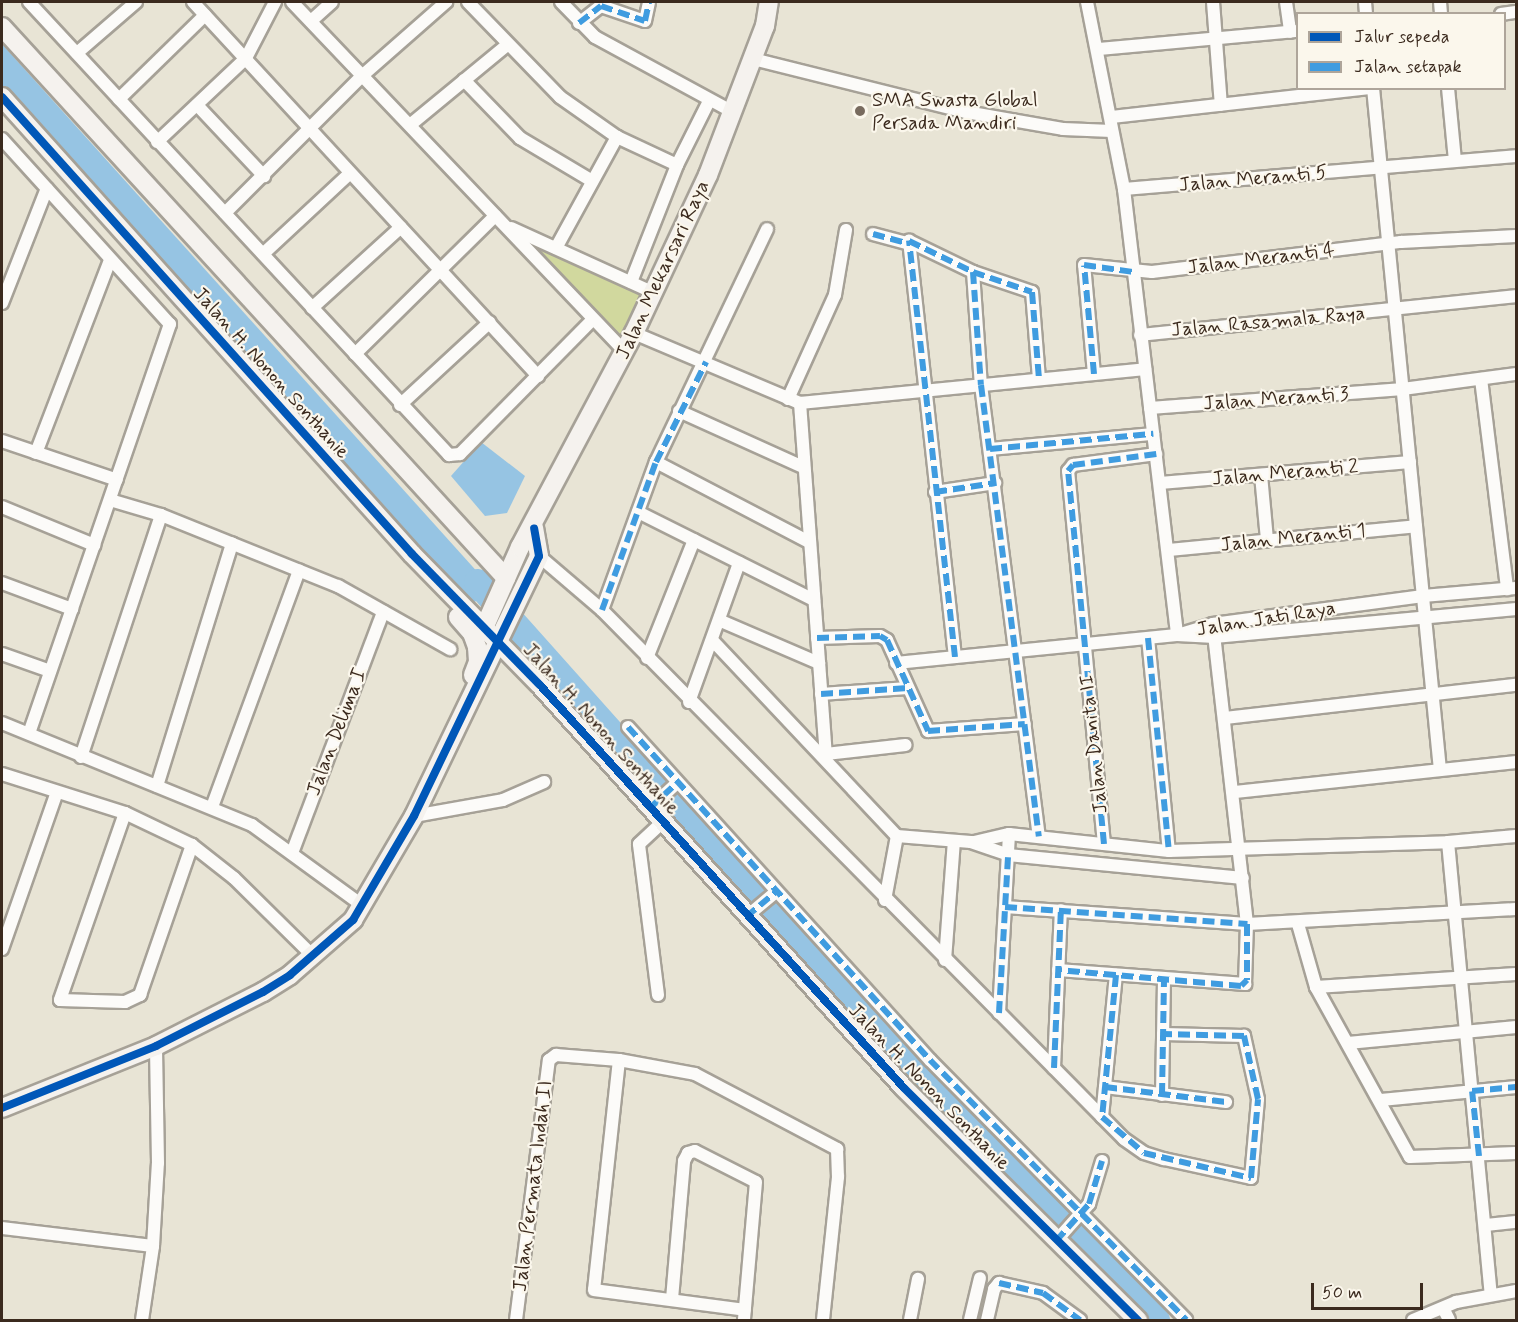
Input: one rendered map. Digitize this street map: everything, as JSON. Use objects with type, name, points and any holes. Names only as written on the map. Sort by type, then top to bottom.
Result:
[{"type":"street","points":[[30,2],[400,405],[449,455],[455,456],[592,320]]},
{"type":"street","points":[[77,53],[136,2]]},
{"type":"street","points":[[193,2],[538,376]]},
{"type":"street","points":[[157,142],[246,58],[275,2]]},
{"type":"street","points":[[292,2],[507,226],[592,320],[625,352]]},
{"type":"street","points":[[311,21],[332,2]]},
{"type":"street","points":[[225,213],[363,75],[446,2]]},
{"type":"street","points":[[468,2],[507,45],[560,97],[617,137],[677,165]]},
{"type":"street","points":[[561,2],[595,37],[733,112]]},
{"type":"street","points":[[579,23],[601,6],[645,21],[649,2]]},
{"type":"street","name":"Jalan Mekarsari Raya","points":[[493,630],[506,578],[520,547],[534,528],[654,292],[733,112],[753,59],[769,2]]},
{"type":"street","points":[[897,663],[1177,635],[1169,550],[1140,335],[1124,189],[1099,49],[1086,2]]},
{"type":"street","points":[[1213,2],[1221,105]]},
{"type":"street","points":[[1099,49],[1294,31],[1286,2]]},
{"type":"street","points":[[119,99],[205,15]]},
{"type":"street","name":"Jalan H. Nonon Sonthanie","points":[[2,27],[506,578]]},
{"type":"street","points":[[410,125],[507,45]]},
{"type":"street","points":[[753,59],[966,112],[1063,129],[1112,131]]},
{"type":"street","points":[[464,80],[520,138],[592,181]]},
{"type":"street","points":[[1111,117],[1354,90]]},
{"type":"street","points":[[1372,90],[1440,770]]},
{"type":"street","points":[[1448,90],[1455,161]]},
{"type":"street","name":"Jalan H. Nonon Sonthanie","points":[[2,97],[412,554],[493,630],[653,805],[663,822],[750,914],[904,1088],[1138,1320]]},
{"type":"street","points":[[631,282],[677,165],[709,101]]},
{"type":"street","points":[[196,105],[264,176]]},
{"type":"street","points":[[556,248],[617,137]]},
{"type":"street","points":[[2,139],[170,324],[29,733]]},
{"type":"street","name":"Jalan Meranti 5","points":[[1124,189],[1516,156]]},
{"type":"street","points":[[263,254],[350,174]]},
{"type":"street","points":[[2,303],[47,188]]},
{"type":"street","points":[[355,354],[495,216]]},
{"type":"street","points":[[507,226],[654,292]]},
{"type":"street","points":[[312,308],[401,227]]},
{"type":"street","points":[[602,610],[656,462],[679,411],[706,362],[767,229]]},
{"type":"street","points":[[826,756],[803,467],[794,401],[835,295],[846,230]]},
{"type":"street","points":[[873,234],[907,243],[912,241],[973,272],[1032,292],[1039,380]]},
{"type":"street","name":"Jalan Meranti 4","points":[[1094,374],[1084,265],[1133,272],[1389,244],[1516,236]]},
{"type":"street","points":[[907,243],[955,657]]},
{"type":"street","points":[[36,453],[110,260]]},
{"type":"street","points":[[973,272],[981,385],[1018,651],[1040,836]]},
{"type":"street","name":"Jalan Rasamala Raya","points":[[1140,335],[1516,296]]},
{"type":"street","points":[[400,405],[490,322]]},
{"type":"street","points":[[634,333],[794,401],[1145,369]]},
{"type":"street","name":"Jalan Meranti 3","points":[[1150,408],[1403,389],[1516,374]]},
{"type":"street","points":[[1481,379],[1511,588]]},
{"type":"street","points":[[679,411],[803,467]]},
{"type":"street","points":[[990,448],[1153,434]]},
{"type":"street","points":[[2,441],[117,480]]},
{"type":"street","name":"Jalan Danita II","points":[[1104,844],[1069,466],[1156,454]]},
{"type":"street","points":[[656,462],[809,542]]},
{"type":"street","name":"Jalan Meranti 2","points":[[1160,483],[1410,462]]},
{"type":"street","points":[[1262,475],[1268,540]]},
{"type":"street","points":[[935,492],[995,483]]},
{"type":"street","points":[[110,500],[160,515],[299,570],[450,649]]},
{"type":"street","points":[[2,507],[94,545]]},
{"type":"street","points":[[638,512],[814,600]]},
{"type":"street","points":[[81,757],[160,515]]},
{"type":"street","name":"Jalan Meranti 1","points":[[1169,550],[1416,526]]},
{"type":"street","points":[[2,1108],[156,1046],[263,992],[320,950],[358,913],[414,816],[469,700],[493,630],[538,558],[534,528]]},
{"type":"street","points":[[647,658],[694,540]]},
{"type":"street","points":[[157,786],[232,543]]},
{"type":"street","points":[[412,554],[433,591],[472,633],[477,647],[478,663],[469,687],[469,700]]},
{"type":"street","points":[[538,558],[602,610],[689,702],[1102,1117],[1144,1153],[1252,1177],[1258,1099],[1244,1036],[1163,1034]]},
{"type":"street","points":[[689,702],[721,621],[739,563]]},
{"type":"street","points":[[212,807],[299,570]]},
{"type":"street","points":[[2,582],[72,609]]},
{"type":"street","name":"Jalan Jati Raya","points":[[1177,635],[1213,624],[1423,596],[1511,588]]},
{"type":"street","name":"Jalan Jati Raya","points":[[1177,635],[1215,637],[1516,609]]},
{"type":"street","name":"Jalan Delima I","points":[[292,853],[383,612]]},
{"type":"street","points":[[721,621],[819,663]]},
{"type":"street","points":[[1058,970],[1245,984],[1247,924],[1243,878],[1235,792],[1213,624]]},
{"type":"street","points":[[817,638],[880,636],[887,640],[928,731],[1025,724]]},
{"type":"street","points":[[1148,638],[1169,851]]},
{"type":"street","points":[[713,641],[826,756],[897,836],[971,842],[1009,834],[1169,851],[1448,842],[1516,836]]},
{"type":"street","points":[[2,654],[50,671]]},
{"type":"street","points":[[1225,717],[1516,685]]},
{"type":"street","points":[[821,694],[909,688]]},
{"type":"street","points":[[2,723],[252,825],[292,853],[358,913]]},
{"type":"street","points":[[628,727],[774,894],[930,1060],[1080,1216],[1186,1320]]},
{"type":"street","points":[[826,756],[905,745]]},
{"type":"street","points":[[1235,792],[1516,762]]},
{"type":"street","points":[[2,774],[125,813],[192,845],[320,950]]},
{"type":"street","points":[[414,816],[503,800],[544,782]]},
{"type":"street","points":[[653,805],[676,784]]},
{"type":"street","points":[[2,949],[57,792]]},
{"type":"street","points":[[125,813],[60,1000],[125,1002],[140,995],[192,845]]},
{"type":"street","points":[[658,995],[639,844],[663,822]]},
{"type":"street","points":[[999,1014],[1009,834]]},
{"type":"street","points":[[885,900],[897,836]]},
{"type":"street","points":[[945,960],[954,841]]},
{"type":"street","points":[[971,842],[1008,855],[1243,878]]},
{"type":"street","points":[[1448,842],[1491,1294]]},
{"type":"street","points":[[750,914],[774,894]]},
{"type":"street","points":[[1005,907],[1247,924],[1298,924],[1516,909]]},
{"type":"street","points":[[1054,1068],[1061,910]]},
{"type":"street","points":[[1298,924],[1316,987],[1410,1157],[1516,1153]]},
{"type":"street","points":[[1316,987],[1516,974]]},
{"type":"street","points":[[1102,1117],[1116,975]]},
{"type":"street","points":[[1162,1095],[1164,979]]},
{"type":"street","points":[[1348,1043],[1516,1027]]},
{"type":"street","points":[[142,1320],[153,1246],[158,1163],[156,1046]]},
{"type":"street","name":"Jalan Permata Indah II","points":[[516,1320],[549,1060],[556,1054],[619,1060]]},
{"type":"street","points":[[672,1299],[684,1161],[688,1153],[695,1151],[756,1182],[744,1315],[672,1299],[596,1293],[592,1287],[619,1060],[695,1074],[837,1149],[838,1177],[823,1320]]},
{"type":"street","points":[[1105,1087],[1226,1102]]},
{"type":"street","points":[[1381,1101],[1516,1087]]},
{"type":"street","points":[[1056,1241],[1089,1204],[1102,1161]]},
{"type":"street","points":[[1486,1226],[1516,1222]]},
{"type":"street","points":[[2,1228],[153,1246]]},
{"type":"street","points":[[970,1320],[980,1278]]},
{"type":"street","points":[[910,1320],[918,1279]]},
{"type":"street","points":[[987,1320],[994,1289],[999,1283],[1043,1293],[1065,1315],[1080,1320]]},
{"type":"street","points":[[1413,1320],[1443,1308],[1491,1294],[1516,1291]]},
{"type":"street","points":[[1443,1308],[1449,1320]]},
{"type":"green space","points":[[507,226],[654,293],[625,352]]},
{"type":"water","points":[[2,44],[491,587],[467,609],[2,92]]},
{"type":"water","points":[[481,442],[525,476],[507,513],[485,516],[451,476]]},
{"type":"waterway","points":[[477,582],[921,1080],[1156,1320]]},
{"type":"marked path","points":[[579,23],[601,6],[645,21],[649,2]]},
{"type":"marked path","points":[[873,234],[907,243]]},
{"type":"marked path","points":[[955,657],[909,241],[973,272],[1032,292],[1039,379]]},
{"type":"marked path","points":[[1094,374],[1084,265],[1133,272]]},
{"type":"marked path","points":[[973,272],[981,385],[1039,836]]},
{"type":"marked path","points":[[602,610],[656,462],[706,362]]},
{"type":"marked path","points":[[990,449],[1153,434]]},
{"type":"marked path","points":[[1104,844],[1068,471],[1073,465],[1156,454]]},
{"type":"marked path","points":[[935,492],[995,483]]},
{"type":"marked path","points":[[817,638],[880,636],[887,640],[928,731],[1025,724]]},
{"type":"marked path","points":[[1148,638],[1169,851]]},
{"type":"marked path","points":[[821,694],[908,688]]},
{"type":"marked path","points":[[628,727],[930,1060],[1186,1320]]},
{"type":"marked path","points":[[650,808],[677,783]]},
{"type":"marked path","points":[[999,1013],[1008,855]]},
{"type":"marked path","points":[[746,917],[775,893]]},
{"type":"marked path","points":[[1005,907],[1247,924],[1247,980],[1241,986],[1058,970]]},
{"type":"marked path","points":[[1054,1068],[1061,910]]},
{"type":"marked path","points":[[1116,975],[1102,1117],[1144,1153],[1251,1178],[1258,1099],[1244,1036],[1163,1034]]},
{"type":"marked path","points":[[1162,1095],[1164,979]]},
{"type":"marked path","points":[[1105,1087],[1226,1102]]},
{"type":"marked path","points":[[1479,1156],[1472,1091],[1516,1087]]},
{"type":"marked path","points":[[1056,1241],[1089,1204],[1102,1161]]},
{"type":"marked path","points":[[999,1283],[1043,1293],[1080,1320]]},
{"type":"cycle path","points":[[2,97],[412,554],[539,684],[904,1088],[1138,1320]]},
{"type":"cycle path","points":[[2,1108],[156,1046],[263,992],[290,975],[353,920],[414,816],[539,556],[534,528]]},
{"type":"place","name":"SMA Swasta Global Persada Mandiri","points":[[860,111]]}]
